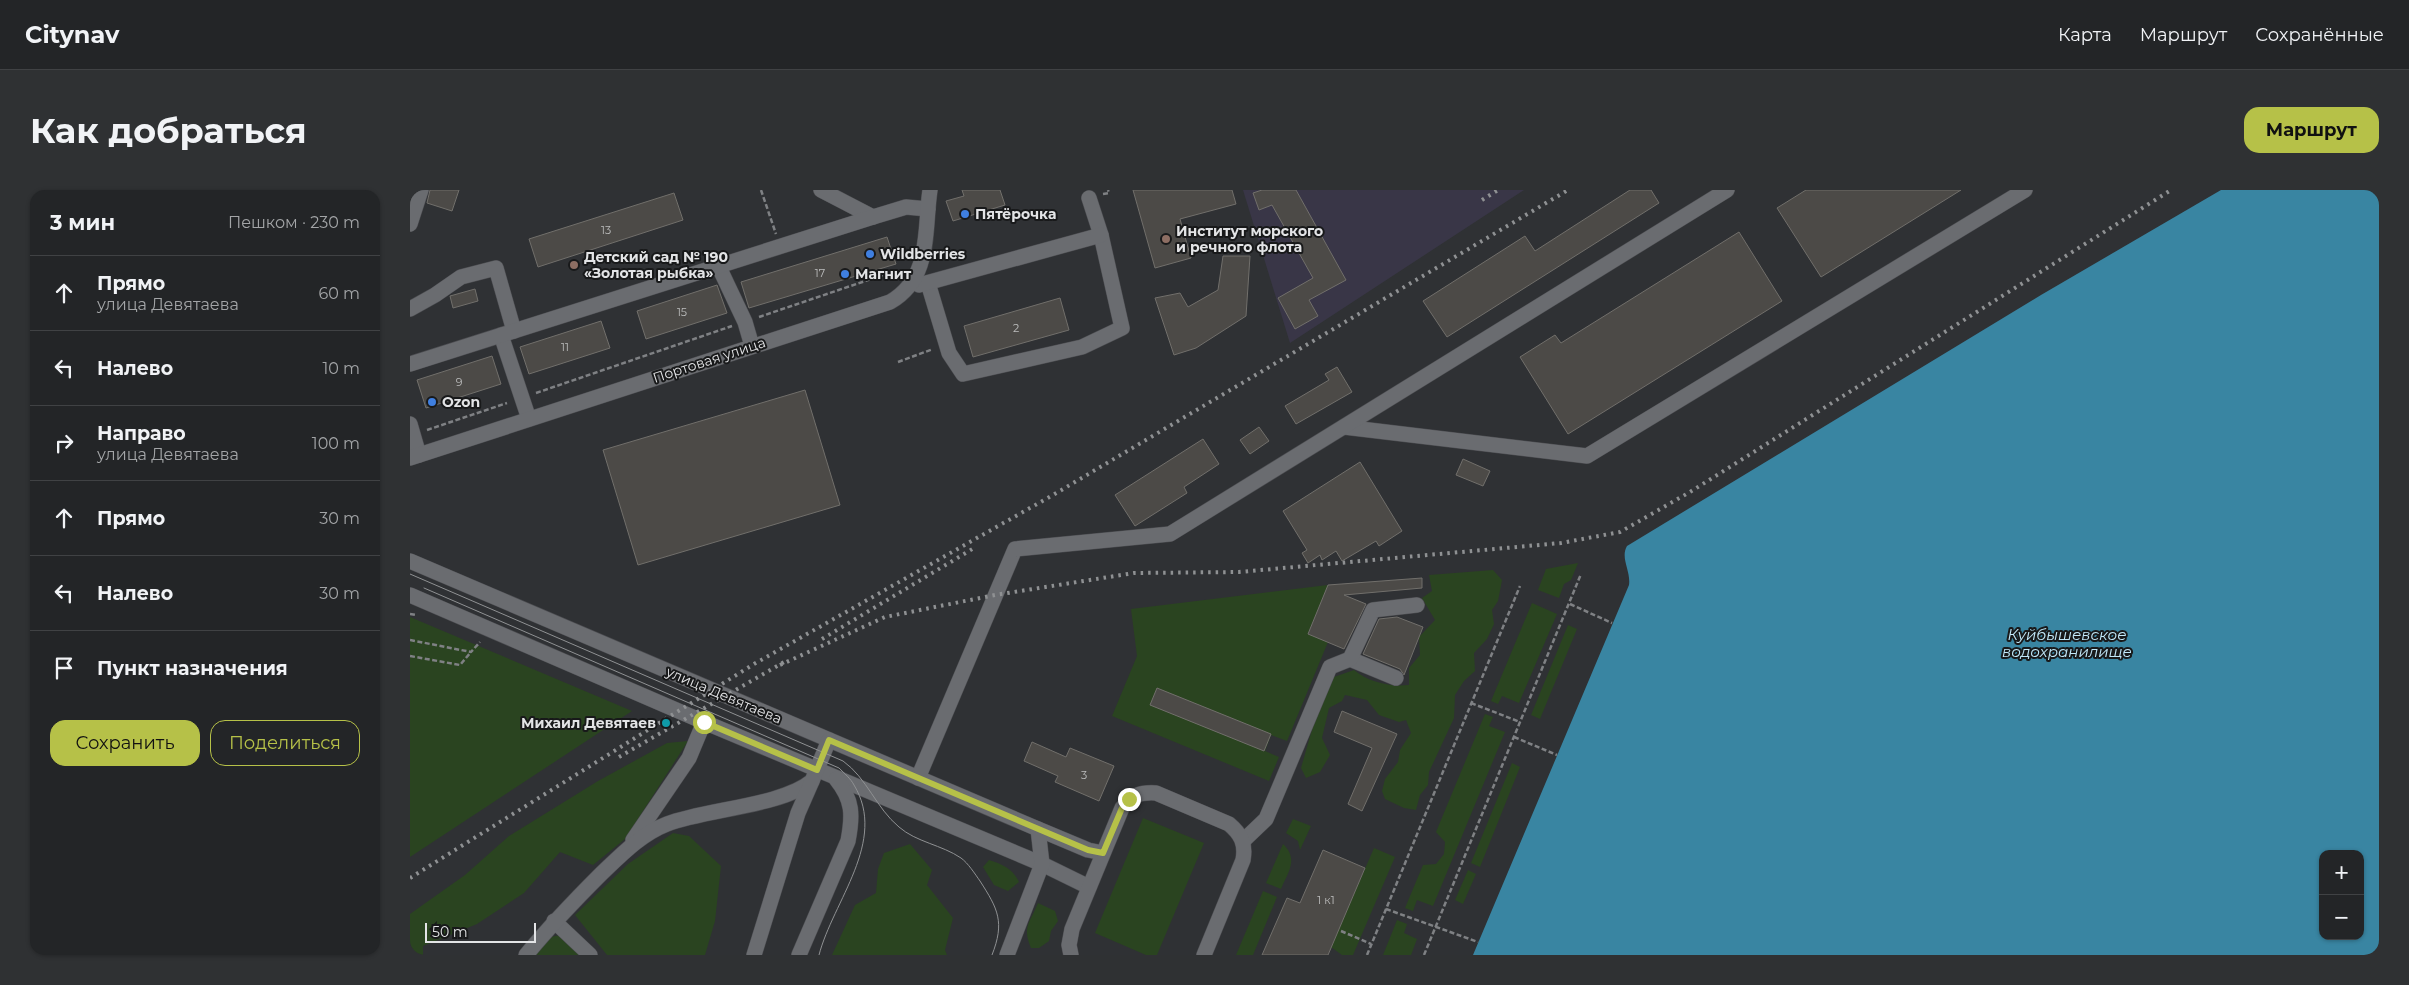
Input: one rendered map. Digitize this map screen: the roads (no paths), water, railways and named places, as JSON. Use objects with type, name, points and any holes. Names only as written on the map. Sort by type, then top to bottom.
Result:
[{"type":"street","points":[[410,224],[420,190]]},
{"type":"street","points":[[822,190],[873,217]]},
{"type":"street","points":[[918,778],[1015,549],[1170,534],[1726,190]]},
{"type":"street","points":[[1344,427],[1587,456],[2025,190]]},
{"type":"street","points":[[410,364],[906,207],[929,196]]},
{"type":"street","points":[[910,287],[923,255],[929,196]]},
{"type":"street","points":[[928,283],[949,353],[963,374],[1082,347],[1122,328],[1101,235],[1089,198]]},
{"type":"street","points":[[910,287],[1101,235]]},
{"type":"street","points":[[718,265],[745,322],[752,346]]},
{"type":"street","points":[[410,309],[435,295],[461,276],[496,268],[522,398],[529,420]]},
{"type":"street","name":"Портовая улица","points":[[414,457],[890,302],[910,287]]},
{"type":"street","points":[[411,430],[414,457]]},
{"type":"street","name":"улица Девятаева","points":[[410,561],[1038,829],[1088,850],[1103,853]]},
{"type":"street","points":[[410,595],[704,722],[814,775],[835,778],[1042,864],[1089,887]]},
{"type":"street","points":[[1242,841],[1266,819],[1330,667],[1350,659],[1373,610],[1417,606]]},
{"type":"street","points":[[1350,659],[1396,678]]},
{"type":"street","points":[[628,848],[689,758],[704,722]]},
{"type":"street","points":[[754,955],[798,813],[829,740]]},
{"type":"street","points":[[526,955],[554,921],[628,848],[647,834],[667,824],[792,792],[814,775]]},
{"type":"street","points":[[799,955],[848,841],[851,824],[848,796],[835,778]]},
{"type":"street","points":[[1071,955],[1069,945],[1072,928],[1122,808],[1129,799],[1144,792],[1156,793],[1229,824],[1238,831],[1242,841],[1245,851],[1243,860],[1204,955]]},
{"type":"street","points":[[1007,955],[1042,864],[1038,829]]},
{"type":"street","points":[[554,921],[590,955]]},
{"type":"water","name":"Куйбышевское водохранилище","points":[[2221,190],[2379,190],[2379,955],[1473,955],[1629,585],[1629,575],[1625,560],[1627,546],[2041,295]]},
{"type":"tram line","points":[[410,574],[843,761],[859,776],[884,811],[899,827],[913,836],[954,854],[964,860],[971,869],[991,900],[998,916],[998,933],[992,955]]},
{"type":"tram line","points":[[424,588],[839,768],[854,785],[863,806],[865,828],[862,849],[819,955]]},
{"type":"railway","points":[[1482,200],[1498,190]]},
{"type":"railway","points":[[410,878],[754,664],[1053,495],[1568,190]]},
{"type":"railway","points":[[780,665],[885,617],[995,595],[1134,573],[1239,572],[1561,543],[1620,532],[1690,492],[2171,190]]},
{"type":"railway","points":[[822,639],[974,548]]},
{"type":"railway","points":[[619,757],[786,661]]},
{"type":"place","name":"Пятёрочка","points":[[965,214]]},
{"type":"place","name":"Институт морского и речного флота","points":[[1166,239]]},
{"type":"place","name":"Wildberries","points":[[870,254]]},
{"type":"place","name":"Детский сад № 190 «Золотая рыбка»","points":[[574,265]]},
{"type":"place","name":"Магнит","points":[[845,274]]},
{"type":"place","name":"Ozon","points":[[432,402]]},
{"type":"place","name":"Михаил Девятаев","points":[[666,723]]}]
